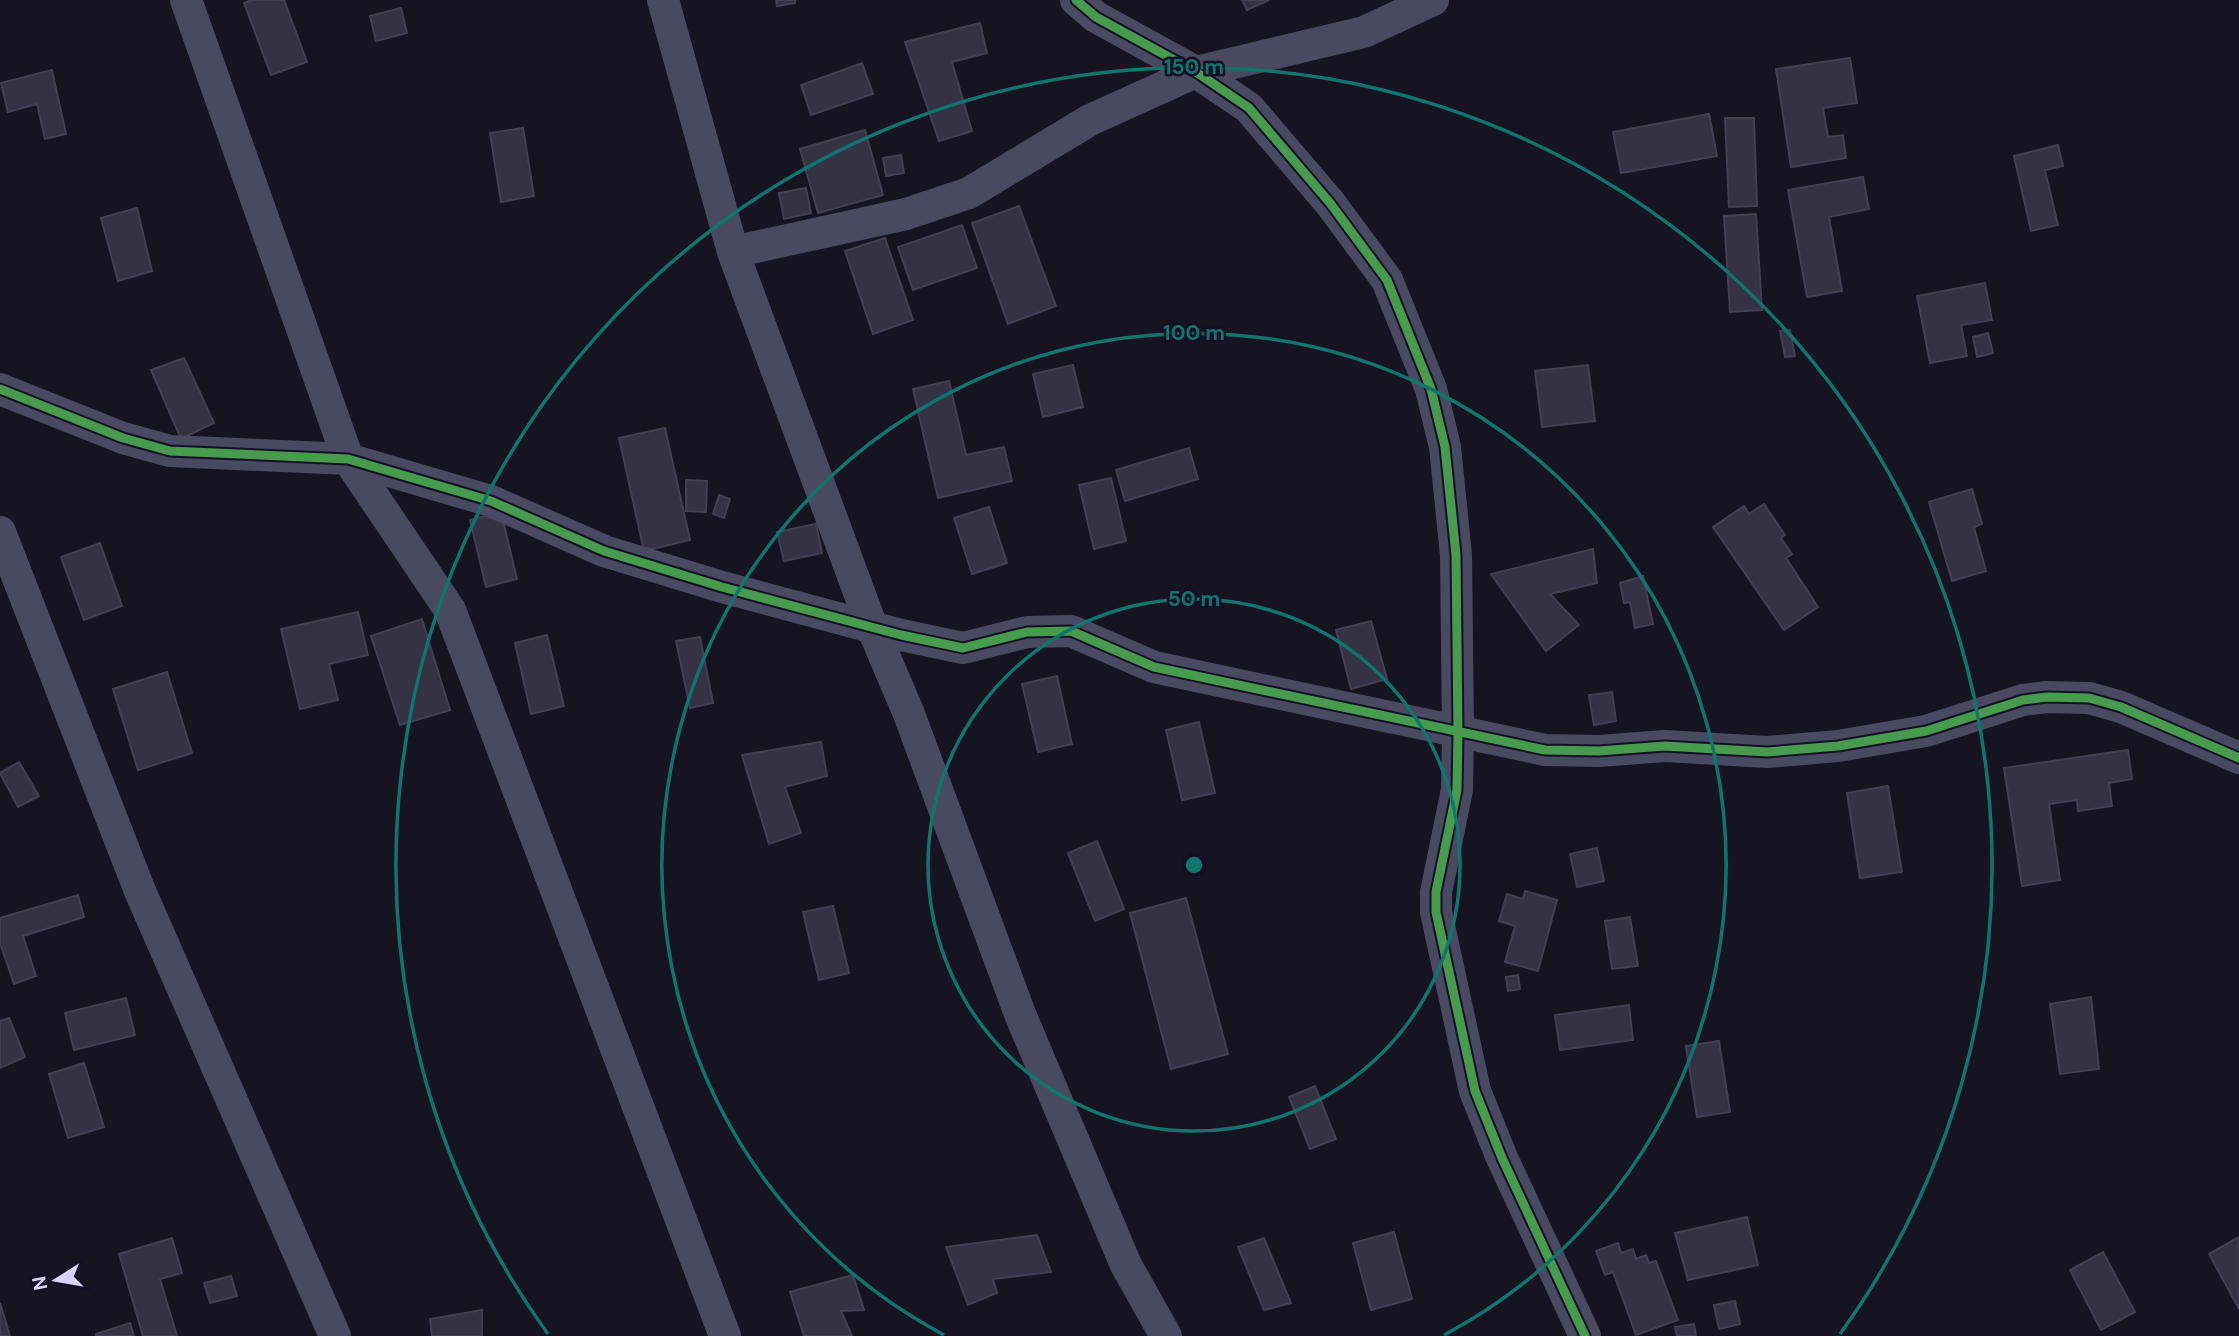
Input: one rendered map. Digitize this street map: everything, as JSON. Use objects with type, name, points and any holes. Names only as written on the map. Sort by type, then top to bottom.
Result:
[{"type":"street","points":[[186,0],[348,459],[450,610],[725,1336]]},
{"type":"street","points":[[663,0],[733,252],[872,627],[909,714],[1020,1014],[1126,1265],[1166,1336]]},
{"type":"street","points":[[1076,0],[1096,17],[1196,72],[1249,108],[1346,225],[1387,280],[1431,389],[1445,447],[1456,555],[1457,790],[1436,892],[1441,936],[1475,1091],[1502,1158],[1585,1336]]},
{"type":"street","points":[[733,252],[906,214],[969,193],[1090,120],[1196,72],[1364,32],[1433,0]]},
{"type":"street","points":[[0,389],[123,438],[170,451],[348,459],[491,500],[604,551],[872,627],[963,648],[1027,632],[1071,631],[1154,667],[1545,750],[1599,751],[1665,746],[1767,752],[1838,746],[1926,731],[2023,700],[2089,698],[2147,716],[2201,744],[2239,758]]},
{"type":"street","points":[[0,532],[140,891],[335,1336]]},
{"type":"building","points":[[252,0],[284,0],[307,62],[271,75],[244,3]]},
{"type":"building","points":[[776,0],[795,0],[795,3],[777,6]]},
{"type":"building","points":[[1242,0],[1269,0],[1247,10]]},
{"type":"building","points":[[401,8],[407,33],[376,41],[370,16]]},
{"type":"building","points":[[980,23],[987,53],[952,62],[972,131],[939,141],[905,42]]},
{"type":"building","points":[[1850,58],[1857,103],[1823,108],[1828,137],[1843,135],[1846,158],[1791,167],[1776,69]]},
{"type":"building","points":[[862,63],[873,94],[811,115],[801,85]]},
{"type":"building","points":[[52,70],[66,134],[45,139],[37,104],[8,112],[1,83]]},
{"type":"building","points":[[1709,114],[1717,156],[1621,173],[1613,132]]},
{"type":"building","points":[[1725,118],[1754,118],[1757,206],[1729,207]]},
{"type":"building","points":[[523,128],[534,196],[501,202],[490,133]]},
{"type":"building","points":[[865,130],[883,195],[818,213],[800,149]]},
{"type":"building","points":[[2058,145],[2063,166],[2045,170],[2058,225],[2031,231],[2014,156]]},
{"type":"building","points":[[901,155],[904,173],[886,176],[883,158]]},
{"type":"building","points":[[1863,177],[1869,209],[1829,217],[1842,291],[1807,297],[1788,190]]},
{"type":"building","points":[[806,188],[811,213],[784,219],[779,193]]},
{"type":"building","points":[[1019,206],[1056,306],[1008,324],[972,223]]},
{"type":"building","points":[[137,208],[152,271],[118,281],[101,218]]},
{"type":"building","points":[[1756,214],[1762,310],[1730,312],[1724,216]]},
{"type":"building","points":[[962,225],[977,268],[913,290],[898,247]]},
{"type":"building","points":[[885,238],[913,320],[873,334],[845,251]]},
{"type":"building","points":[[1985,283],[1992,320],[1961,325],[1967,356],[1930,363],[1917,296]]},
{"type":"building","points":[[1790,330],[1795,356],[1785,357],[1780,331]]},
{"type":"building","points":[[1988,333],[1993,353],[1977,357],[1973,337]]},
{"type":"building","points":[[184,358],[214,423],[181,439],[151,370]]},
{"type":"building","points":[[1073,365],[1083,407],[1043,417],[1033,374]]},
{"type":"building","points":[[1588,365],[1595,421],[1542,427],[1535,371]]},
{"type":"building","points":[[949,381],[966,455],[1004,447],[1012,481],[938,498],[913,389]]},
{"type":"building","points":[[665,428],[690,540],[644,551],[619,438]]},
{"type":"building","points":[[1189,448],[1198,479],[1125,501],[1116,470]]},
{"type":"building","points":[[1111,478],[1126,541],[1094,549],[1079,485]]},
{"type":"building","points":[[686,480],[707,481],[706,512],[686,511]]},
{"type":"building","points":[[1972,489],[1982,524],[1974,527],[1986,571],[1952,581],[1929,502]]},
{"type":"building","points":[[719,495],[730,499],[724,518],[713,514]]},
{"type":"building","points":[[1764,504],[1785,535],[1781,538],[1792,554],[1786,558],[1818,607],[1784,630],[1713,527],[1744,506],[1749,514]]},
{"type":"building","points":[[989,507],[1007,563],[972,574],[954,518]]},
{"type":"building","points":[[501,512],[517,579],[486,587],[470,520]]},
{"type":"building","points":[[816,524],[822,553],[784,561],[777,532]]},
{"type":"building","points":[[100,543],[122,606],[84,620],[61,557]]},
{"type":"building","points":[[1593,549],[1597,583],[1550,594],[1579,625],[1546,651],[1491,574]]},
{"type":"building","points":[[1643,576],[1653,624],[1635,628],[1630,602],[1624,603],[1620,583]]},
{"type":"building","points":[[358,612],[368,655],[329,664],[338,700],[300,709],[281,629]]},
{"type":"building","points":[[422,619],[450,710],[400,725],[371,636]]},
{"type":"building","points":[[1371,621],[1387,679],[1351,689],[1336,630]]},
{"type":"building","points":[[547,635],[564,706],[531,714],[515,643]]},
{"type":"building","points":[[700,637],[713,703],[690,708],[676,641]]},
{"type":"building","points":[[167,672],[192,753],[138,770],[113,689]]},
{"type":"building","points":[[1057,676],[1072,744],[1038,752],[1022,684]]},
{"type":"building","points":[[1612,692],[1616,721],[1594,725],[1589,695]]},
{"type":"building","points":[[1199,722],[1215,793],[1182,800],[1166,730]]},
{"type":"building","points":[[821,742],[827,776],[785,787],[801,833],[769,844],[742,755]]},
{"type":"building","points":[[2128,750],[2132,779],[2109,783],[2112,806],[2078,811],[2077,800],[2049,804],[2060,880],[2022,886],[2004,768]]},
{"type":"building","points":[[19,762],[39,796],[18,807],[0,773]]},
{"type":"building","points":[[1888,786],[1902,872],[1860,878],[1847,793]]},
{"type":"building","points":[[1097,841],[1124,909],[1095,921],[1068,853]]},
{"type":"building","points":[[1597,848],[1604,881],[1577,887],[1570,854]]},
{"type":"building","points":[[1525,891],[1557,900],[1538,971],[1505,962],[1515,926],[1499,921],[1507,894],[1523,899]]},
{"type":"building","points":[[78,895],[84,917],[23,936],[36,976],[14,984],[0,943],[0,918]]},
{"type":"building","points":[[1186,898],[1228,1054],[1171,1069],[1130,913]]},
{"type":"building","points":[[833,906],[849,973],[819,980],[803,912]]},
{"type":"building","points":[[1630,917],[1638,966],[1612,969],[1605,921]]},
{"type":"building","points":[[1518,975],[1520,989],[1508,991],[1506,977]]},
{"type":"building","points":[[2091,997],[2099,1069],[2060,1074],[2050,1004]]},
{"type":"building","points":[[126,998],[135,1035],[74,1050],[65,1013]]},
{"type":"building","points":[[1629,1005],[1633,1040],[1560,1050],[1555,1015]]},
{"type":"building","points":[[9,1018],[25,1057],[0,1068],[0,1021]]},
{"type":"building","points":[[1719,1041],[1730,1112],[1697,1117],[1686,1046]]},
{"type":"building","points":[[84,1063],[104,1127],[68,1138],[49,1074]]},
{"type":"building","points":[[1315,1086],[1336,1139],[1310,1149],[1289,1097]]},
{"type":"building","points":[[1747,1217],[1758,1265],[1688,1280],[1675,1233]]},
{"type":"building","points":[[1394,1232],[1412,1299],[1371,1310],[1353,1243]]},
{"type":"building","points":[[1037,1235],[1051,1272],[993,1279],[997,1293],[968,1305],[946,1247]]},
{"type":"building","points":[[2239,1237],[2239,1309],[2209,1254]]},
{"type":"building","points":[[172,1238],[182,1273],[160,1279],[177,1336],[143,1336],[119,1254]]},
{"type":"building","points":[[1264,1238],[1291,1303],[1264,1310],[1238,1247]]},
{"type":"building","points":[[1618,1243],[1621,1253],[1633,1249],[1636,1259],[1646,1255],[1649,1263],[1656,1261],[1678,1320],[1636,1335],[1613,1272],[1605,1275],[1596,1251]]},
{"type":"building","points":[[2103,1252],[2135,1312],[2101,1330],[2070,1270]]},
{"type":"building","points":[[853,1275],[864,1310],[841,1311],[852,1336],[804,1336],[790,1292]]},
{"type":"building","points":[[231,1276],[237,1296],[210,1303],[204,1283]]},
{"type":"building","points":[[1735,1301],[1740,1324],[1719,1329],[1714,1305]]},
{"type":"building","points":[[0,1303],[10,1336],[0,1336]]},
{"type":"building","points":[[482,1310],[482,1336],[432,1336],[430,1319]]},
{"type":"building","points":[[130,1323],[134,1336],[96,1336],[96,1334]]},
{"type":"building","points":[[1694,1324],[1696,1336],[1677,1336],[1675,1327]]},
{"type":"cycle path","points":[[1076,0],[1096,17],[1196,72],[1249,108],[1330,203],[1387,280],[1431,389],[1445,447],[1456,555],[1458,733],[1457,790],[1436,892],[1436,912],[1475,1091],[1502,1158],[1585,1336]]},
{"type":"cycle path","points":[[0,389],[123,438],[170,451],[348,459],[491,501],[604,551],[722,587],[901,635],[963,648],[1027,632],[1071,631],[1154,667],[1545,750],[1599,751],[1665,746],[1767,752],[1838,746],[1926,731],[2023,700],[2047,697],[2089,698],[2121,707],[2239,758]]}]
